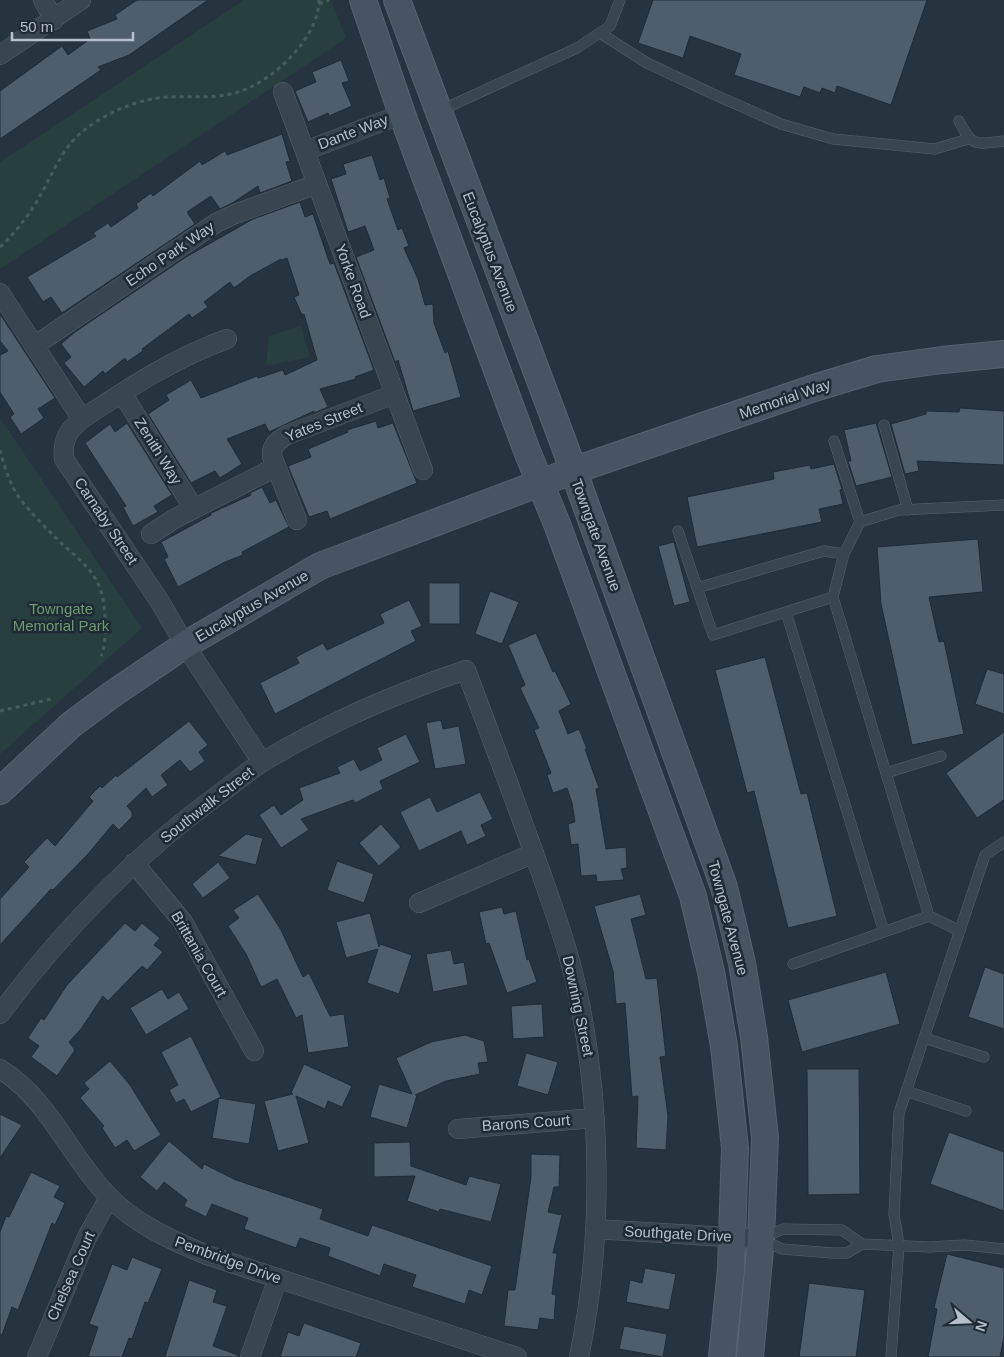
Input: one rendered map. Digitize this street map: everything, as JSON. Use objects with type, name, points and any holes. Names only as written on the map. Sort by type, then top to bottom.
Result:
[{"type":"main road","points":[[363,0],[402,114],[540,484]]},
{"type":"main road","points":[[379,0],[417,93],[437,113]]},
{"type":"main road","name":"Eucalyptus Avenue","points":[[0,791],[72,724],[185,644],[320,566],[572,471],[437,113],[397,0]]},
{"type":"main road","points":[[402,114],[426,121],[452,189],[467,190]]},
{"type":"main road","name":"Memorial Way","points":[[572,471],[814,388],[877,369],[1004,354]]},
{"type":"main road","name":"Towngate Avenue","points":[[572,471],[726,896],[742,963],[755,1046],[765,1138],[762,1239],[750,1357]]},
{"type":"main road","name":"Towngate Avenue","points":[[540,484],[625,706],[694,896],[712,972],[724,1046],[734,1148],[731,1269],[722,1357]]},
{"type":"street","points":[[43,0],[54,20]]},
{"type":"street","points":[[0,55],[81,0]]},
{"type":"street","name":"Yorke Road","points":[[283,92],[423,470]]},
{"type":"street","name":"Dante Way","points":[[305,151],[402,114]]},
{"type":"street","name":"Echo Park Way","points":[[34,346],[216,223],[235,214],[317,184]]},
{"type":"street","points":[[0,293],[82,418]]},
{"type":"street","name":"Carnaby Street","points":[[227,339],[197,350],[158,370],[82,418],[71,428],[65,437],[63,448],[64,459],[160,602],[262,762]]},
{"type":"street","name":"Zenith Way","points":[[122,393],[194,509]]},
{"type":"street","name":"Yates Street","points":[[297,520],[276,467],[272,450],[277,441],[288,435],[395,394]]},
{"type":"street","points":[[150,534],[276,467]]},
{"type":"street","name":"Southwalk Street","points":[[0,1014],[27,978],[80,916],[134,863],[196,811],[262,762],[338,720],[415,687],[466,670]]},
{"type":"street","name":"Downing Street","points":[[466,670],[534,853],[575,980],[590,1062],[595,1118],[595,1229],[587,1320],[579,1357]]},
{"type":"street","points":[[419,903],[534,853]]},
{"type":"street","name":"Brittania Court","points":[[134,863],[183,922],[254,1051]]},
{"type":"street","name":"Pembridge Drive","points":[[0,1069],[30,1094],[54,1120],[87,1171],[109,1198],[140,1222],[176,1242],[208,1256],[516,1357]]},
{"type":"street","name":"Barons Court","points":[[458,1129],[595,1118]]},
{"type":"street","name":"Chelsea Court","points":[[37,1357],[87,1237],[109,1198]]},
{"type":"street","name":"Southgate Drive","points":[[595,1229],[762,1239]]},
{"type":"street","points":[[250,1357],[278,1278]]},
{"type":"lane","points":[[437,113],[577,48],[610,26],[620,0]]},
{"type":"lane","points":[[600,33],[647,63],[713,94],[781,124],[833,139],[935,148],[968,139]]},
{"type":"lane","points":[[959,121],[968,139],[978,144],[1004,141]]},
{"type":"lane","points":[[884,424],[908,510]]},
{"type":"lane","points":[[834,441],[860,522],[844,554],[833,597],[930,916]]},
{"type":"lane","points":[[860,522],[899,510],[1004,505]]},
{"type":"lane","points":[[678,531],[713,635],[833,597]]},
{"type":"lane","points":[[697,588],[824,551],[844,554]]},
{"type":"lane","points":[[786,612],[884,932]]},
{"type":"lane","points":[[886,773],[941,756]]},
{"type":"lane","points":[[891,1357],[899,1245],[894,1214],[899,1114],[985,855],[1002,846]]},
{"type":"lane","points":[[793,964],[930,916],[960,931]]},
{"type":"lane","points":[[924,1038],[984,1057]]},
{"type":"lane","points":[[906,1092],[966,1111]]},
{"type":"lane","points":[[762,1239],[784,1229],[842,1230],[862,1244],[929,1247],[965,1245],[1004,1249]]},
{"type":"lane","points":[[762,1239],[782,1249],[832,1253],[848,1253],[862,1244]]},
{"type":"path","points":[[0,247],[18,229],[36,202],[58,162],[68,147],[83,131],[120,110],[149,100],[169,97],[212,98],[238,92],[264,80],[289,59],[304,42],[319,2],[329,0]]},
{"type":"path","points":[[0,450],[6,472],[17,495],[58,540],[91,569],[100,584],[105,600],[106,638],[102,656]]},
{"type":"path","points":[[0,711],[51,699]]},
{"type":"green space","points":[[244,0],[331,0],[346,38],[0,269],[0,162]]},
{"type":"green space","points":[[301,326],[310,357],[266,366],[269,336]]},
{"type":"green space","name":"Towngate Memorial Park","points":[[0,418],[142,628],[0,754]]},
{"type":"building","points":[[137,0],[208,0],[129,55],[98,67],[101,70],[0,139],[0,91],[62,46],[68,55],[90,39],[87,31],[117,19],[115,15]]},
{"type":"building","points":[[653,0],[927,0],[891,105],[837,86],[835,93],[822,88],[820,93],[804,87],[800,97],[734,75],[741,54],[690,36],[683,58],[638,43]]},
{"type":"building","points":[[341,60],[349,81],[342,83],[352,106],[329,116],[328,113],[308,122],[295,91],[316,82],[312,72]]},
{"type":"building","points":[[282,134],[290,161],[286,162],[292,181],[260,193],[258,186],[220,209],[211,196],[187,212],[195,224],[62,313],[51,297],[43,302],[27,277],[96,236],[93,233],[108,223],[111,227],[138,208],[136,204],[151,193],[153,196],[200,161],[202,165],[225,151],[227,155]]},
{"type":"building","points":[[372,155],[380,180],[384,178],[390,198],[387,199],[398,230],[402,228],[409,246],[404,248],[418,279],[425,305],[433,304],[434,323],[445,353],[448,351],[461,397],[413,411],[398,360],[395,362],[356,257],[374,250],[365,226],[348,232],[331,179],[346,174],[343,164]]},
{"type":"building","points":[[300,202],[305,217],[313,214],[330,264],[334,263],[374,370],[355,377],[356,379],[320,389],[328,407],[314,413],[314,411],[269,432],[265,424],[227,439],[242,464],[220,478],[215,471],[191,483],[148,414],[169,400],[166,395],[191,380],[201,398],[257,376],[258,378],[283,370],[285,375],[317,360],[304,314],[302,315],[294,297],[299,295],[287,258],[281,259],[250,276],[234,288],[230,282],[204,302],[208,307],[192,318],[189,314],[142,349],[143,351],[127,362],[125,358],[105,374],[103,371],[84,387],[64,363],[71,357],[61,344],[75,332],[186,257],[253,219]]},
{"type":"building","points":[[0,314],[55,398],[38,409],[44,418],[21,434],[10,417],[14,414],[0,392],[0,355],[8,351],[0,341]]},
{"type":"building","points":[[960,408],[1004,411],[1004,465],[917,461],[919,471],[905,474],[891,424],[926,414],[926,411],[959,412]]},
{"type":"building","points":[[376,421],[378,428],[393,423],[417,483],[330,519],[327,511],[309,517],[288,466],[311,457],[308,449],[348,432],[347,430]]},
{"type":"building","points":[[127,423],[172,495],[154,506],[158,512],[133,526],[123,507],[126,506],[85,443],[110,424],[115,432]]},
{"type":"building","points":[[876,423],[892,477],[856,486],[848,461],[851,461],[844,430]]},
{"type":"building","points":[[834,464],[842,489],[840,490],[843,504],[819,509],[822,522],[697,547],[687,497],[774,479],[773,472],[810,465],[811,469]]},
{"type":"building","points":[[262,487],[270,503],[276,500],[289,527],[242,552],[243,555],[225,562],[178,587],[164,559],[168,557],[161,542],[211,515],[211,513],[251,495],[250,493]]},
{"type":"building","points":[[978,539],[983,592],[929,597],[939,642],[944,641],[964,734],[912,745],[881,604],[877,547]]},
{"type":"building","points":[[674,542],[690,602],[674,606],[658,546]]},
{"type":"building","points":[[429,583],[460,583],[460,624],[429,624]]},
{"type":"building","points":[[490,591],[519,602],[502,644],[475,634]]},
{"type":"building","points":[[409,600],[422,626],[411,631],[416,641],[275,714],[260,683],[299,663],[296,657],[323,643],[327,650],[384,623],[380,614]]},
{"type":"building","points":[[536,633],[553,672],[555,671],[571,704],[559,711],[568,734],[579,729],[587,749],[585,749],[599,788],[596,789],[606,849],[626,847],[627,868],[621,869],[624,880],[597,882],[596,875],[581,876],[578,844],[571,845],[568,824],[575,822],[572,803],[567,788],[553,793],[547,775],[551,773],[534,730],[539,728],[520,688],[525,685],[508,645]]},
{"type":"building","points":[[765,657],[801,794],[807,793],[837,916],[788,928],[754,791],[747,793],[715,670]]},
{"type":"building","points":[[987,669],[1004,674],[1004,714],[975,704]]},
{"type":"building","points":[[441,720],[443,729],[459,726],[466,764],[435,769],[426,723]]},
{"type":"building","points":[[189,721],[208,745],[199,752],[205,761],[190,772],[180,760],[161,775],[168,785],[152,797],[146,788],[127,806],[132,812],[132,817],[119,830],[113,824],[88,854],[53,890],[51,889],[0,945],[0,899],[29,867],[24,862],[47,838],[55,846],[93,801],[89,797],[100,786],[102,788],[116,775],[117,777]]},
{"type":"building","points":[[1004,732],[1004,800],[977,818],[946,773]]},
{"type":"building","points":[[406,734],[420,762],[380,781],[383,789],[355,803],[353,800],[301,819],[309,830],[281,848],[259,815],[274,805],[281,815],[303,800],[299,788],[340,773],[337,767],[354,759],[360,771],[382,760],[377,748]]},
{"type":"building","points":[[480,792],[493,819],[481,825],[486,836],[467,845],[461,831],[419,851],[400,812],[430,797],[437,812]]},
{"type":"building","points":[[381,824],[401,847],[379,866],[359,843]]},
{"type":"building","points":[[246,834],[263,838],[256,865],[218,856]]},
{"type":"building","points":[[337,861],[374,874],[364,903],[327,890]]},
{"type":"building","points":[[218,862],[230,878],[203,898],[192,884]]},
{"type":"building","points":[[258,894],[281,930],[303,977],[309,973],[330,1016],[344,1014],[349,1047],[308,1053],[302,1015],[296,1018],[277,979],[261,987],[246,954],[228,926],[239,918],[233,910]]},
{"type":"building","points":[[640,894],[646,915],[631,919],[646,979],[657,978],[666,1056],[660,1057],[668,1116],[666,1150],[636,1148],[638,1096],[632,1097],[625,1003],[616,1004],[613,971],[594,906]]},
{"type":"building","points":[[502,907],[504,914],[516,911],[527,960],[529,959],[537,982],[507,993],[489,943],[486,944],[479,912]]},
{"type":"building","points":[[370,913],[379,947],[380,944],[412,955],[399,994],[367,983],[378,949],[346,958],[336,922]]},
{"type":"building","points":[[125,923],[135,931],[142,923],[160,938],[154,945],[163,952],[147,970],[142,966],[108,1001],[103,996],[81,1029],[69,1042],[75,1050],[57,1076],[31,1057],[39,1046],[28,1038],[41,1018],[44,1020],[67,985]]},
{"type":"building","points":[[451,950],[454,964],[464,962],[468,985],[433,992],[426,954]]},
{"type":"building","points":[[985,967],[1004,974],[1004,1029],[968,1017]]},
{"type":"building","points":[[886,972],[900,1024],[802,1052],[788,1000]]},
{"type":"building","points":[[162,989],[168,999],[179,992],[189,1009],[146,1035],[130,1008]]},
{"type":"building","points":[[542,1004],[544,1037],[513,1039],[511,1006]]},
{"type":"building","points":[[465,1035],[484,1041],[488,1062],[478,1063],[480,1074],[446,1081],[415,1095],[417,1095],[407,1128],[370,1117],[379,1084],[412,1094],[396,1058],[431,1042]]},
{"type":"building","points":[[191,1036],[221,1097],[191,1112],[184,1099],[176,1103],[169,1090],[178,1085],[161,1052]]},
{"type":"building","points":[[526,1053],[558,1062],[548,1095],[517,1086]]},
{"type":"building","points":[[110,1061],[130,1085],[161,1135],[134,1151],[127,1140],[115,1148],[102,1128],[104,1126],[80,1098],[89,1089],[84,1083]]},
{"type":"building","points":[[304,1064],[352,1086],[342,1107],[328,1101],[325,1109],[296,1096],[309,1143],[278,1151],[264,1101],[293,1094],[291,1093]]},
{"type":"building","points":[[807,1069],[859,1069],[860,1194],[808,1195]]},
{"type":"building","points":[[219,1098],[256,1104],[249,1144],[212,1138]]},
{"type":"building","points":[[0,1114],[22,1125],[0,1158]]},
{"type":"building","points":[[949,1132],[1004,1152],[1004,1211],[930,1184]]},
{"type":"building","points":[[169,1141],[202,1169],[204,1164],[236,1180],[323,1209],[320,1219],[368,1236],[372,1225],[492,1266],[482,1295],[469,1290],[465,1304],[412,1287],[416,1275],[384,1264],[380,1276],[328,1256],[330,1248],[300,1238],[296,1248],[244,1229],[248,1218],[212,1204],[206,1217],[184,1206],[187,1200],[164,1182],[157,1191],[140,1177]]},
{"type":"building","points":[[410,1142],[411,1166],[466,1185],[469,1176],[501,1184],[491,1222],[440,1209],[439,1212],[407,1201],[415,1176],[374,1177],[374,1143]]},
{"type":"building","points":[[531,1154],[560,1155],[559,1187],[554,1187],[548,1212],[562,1215],[553,1253],[557,1253],[552,1294],[556,1295],[554,1320],[540,1318],[538,1330],[504,1326],[508,1290],[515,1290],[531,1177]]},
{"type":"building","points":[[31,1172],[60,1186],[54,1197],[65,1203],[55,1225],[52,1223],[18,1310],[12,1307],[2,1335],[0,1334],[0,1232],[6,1216],[9,1217]]},
{"type":"building","points":[[947,1254],[1004,1268],[1004,1337],[1000,1357],[928,1357],[937,1309],[934,1308]]},
{"type":"building","points":[[132,1257],[162,1269],[148,1303],[145,1302],[132,1339],[129,1338],[122,1357],[88,1357],[98,1327],[89,1324],[112,1264],[127,1270]]},
{"type":"building","points":[[645,1268],[676,1274],[669,1310],[626,1302],[630,1280],[642,1283]]},
{"type":"building","points":[[189,1280],[217,1290],[213,1302],[227,1306],[213,1346],[238,1355],[238,1357],[165,1357]]},
{"type":"building","points":[[809,1283],[865,1290],[856,1357],[799,1357]]},
{"type":"building","points":[[304,1323],[361,1343],[356,1357],[280,1357],[288,1332],[299,1336]]},
{"type":"building","points":[[624,1326],[667,1334],[663,1357],[619,1349]]}]
